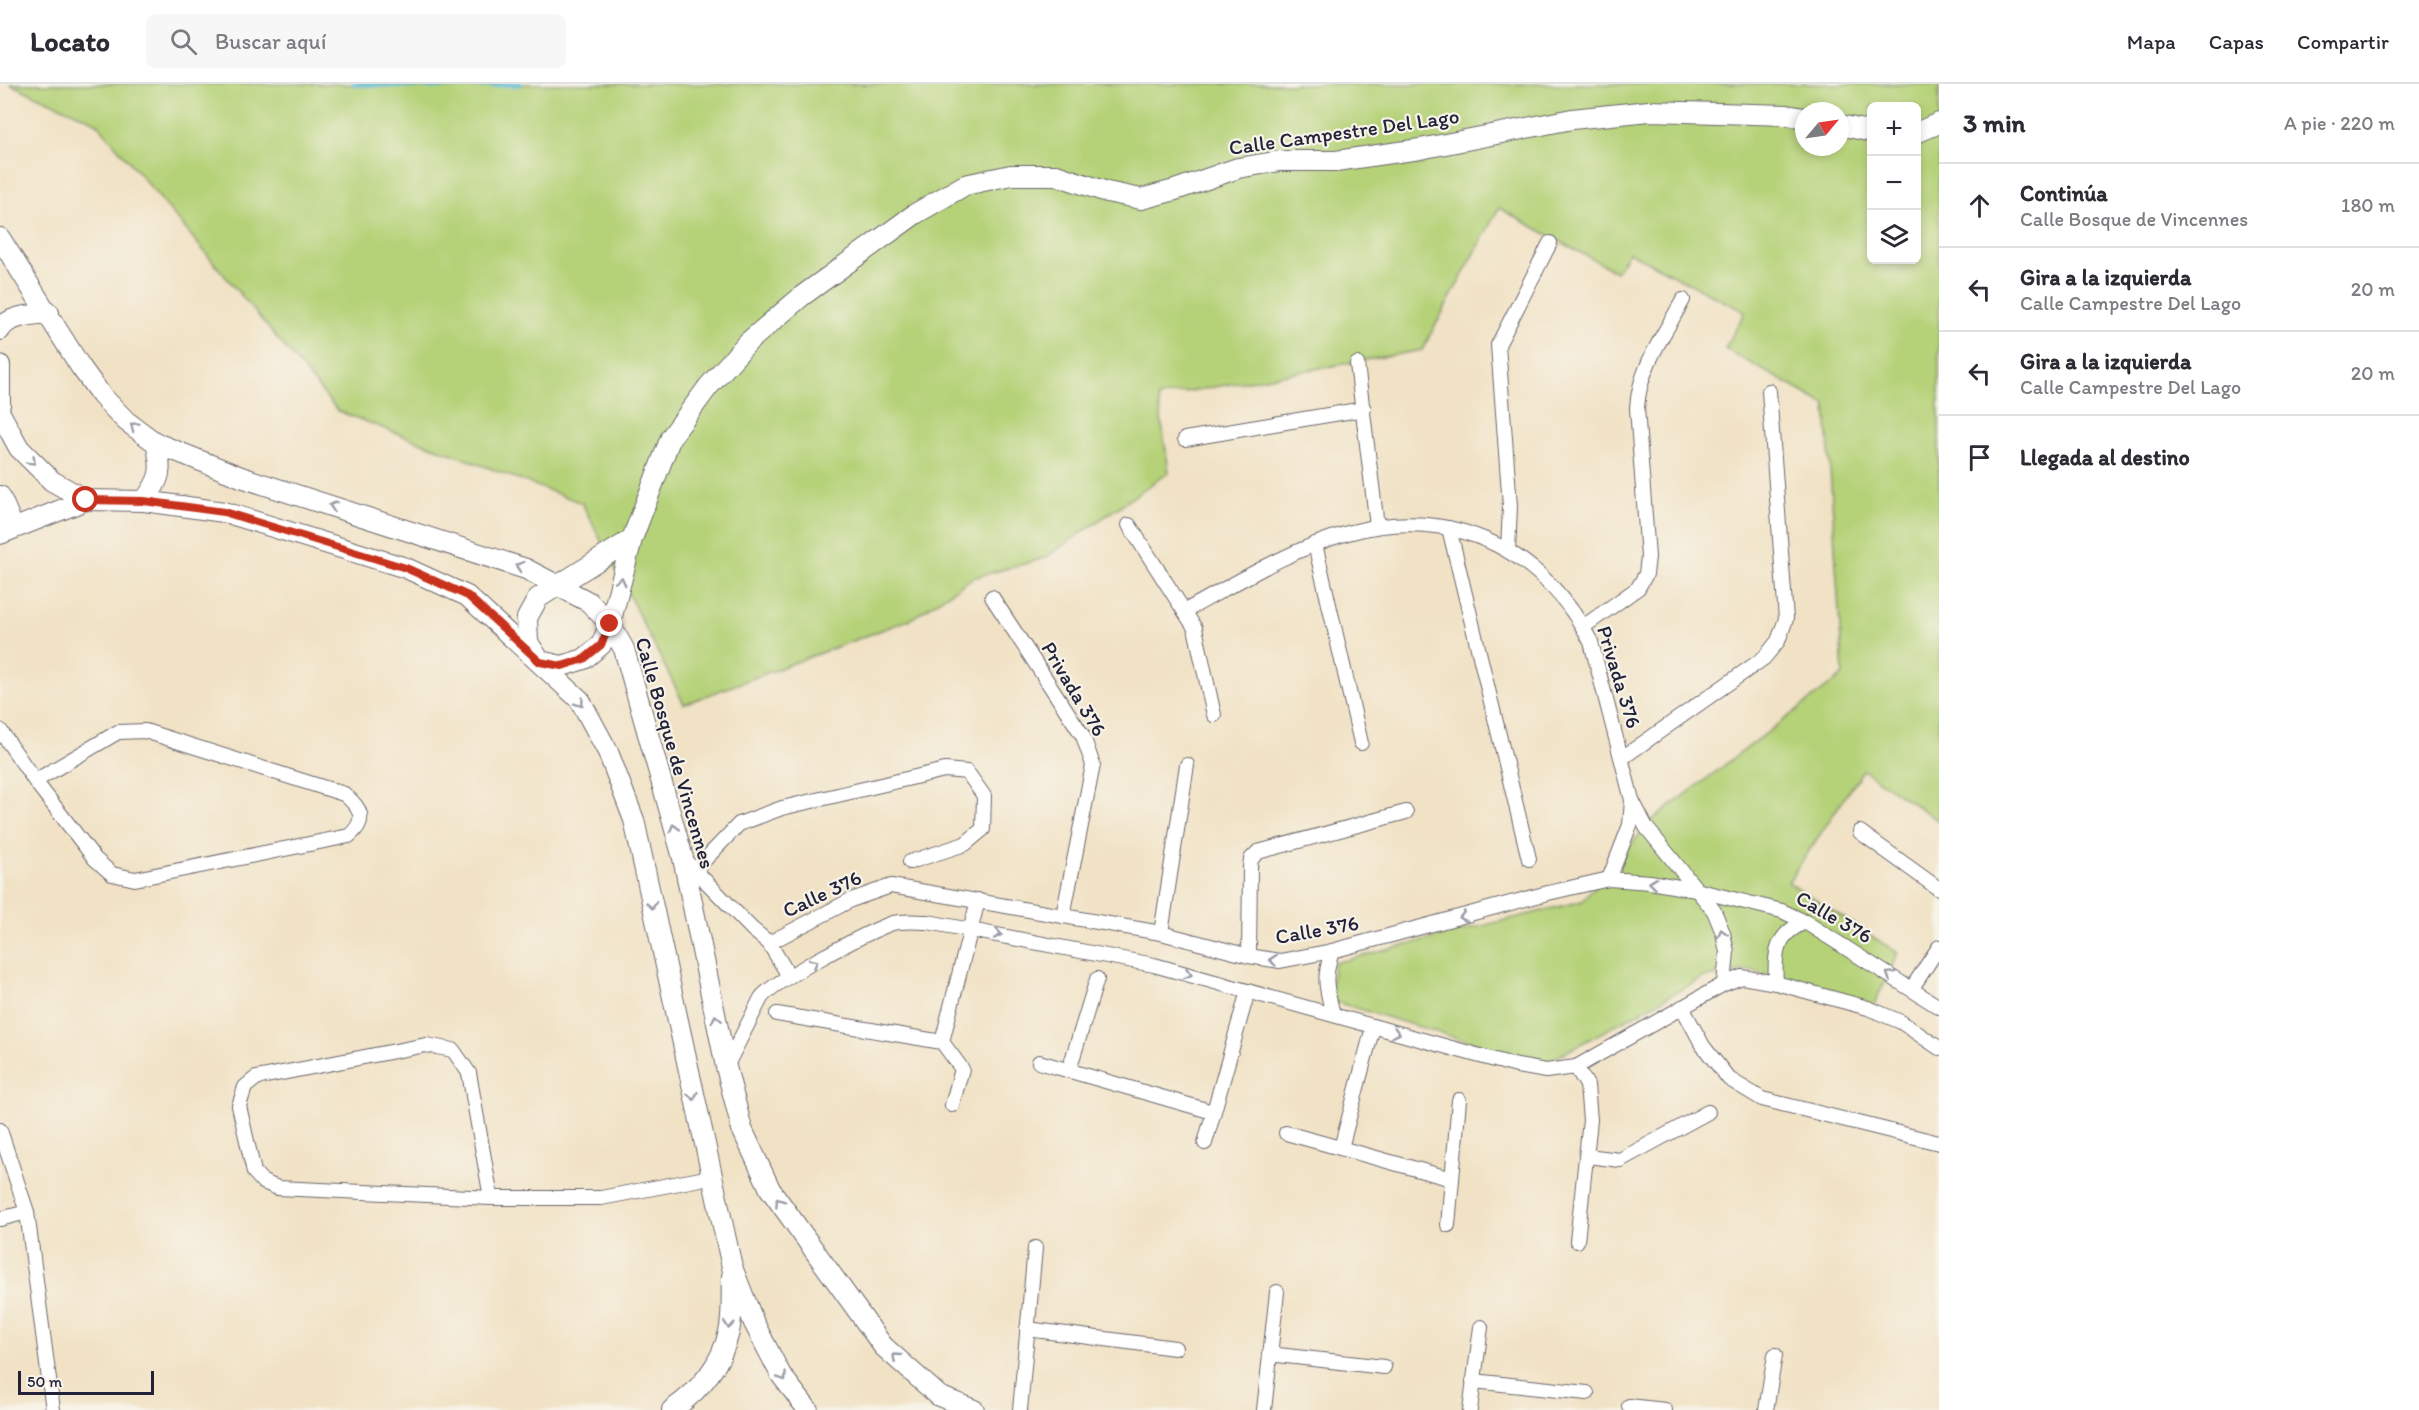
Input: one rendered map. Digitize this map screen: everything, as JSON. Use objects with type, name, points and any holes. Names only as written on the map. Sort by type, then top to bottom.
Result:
[{"type":"main road","name":"Calle Campestre Del Lago","points":[[540,662],[562,666],[584,659],[601,645],[610,624],[632,539],[671,436],[708,387],[748,342],[802,296],[915,214],[965,185],[1011,175],[1056,175],[1107,192],[1142,199],[1238,168],[1280,161],[1336,161],[1420,149],[1572,119],[1649,111],[1795,116]]},
{"type":"main road","points":[[1921,131],[1939,123]]},
{"type":"main road","points":[[1849,127],[1867,131]]},
{"type":"main road","name":"Calle Bosque de Vincennes","points":[[0,237],[80,366],[101,395],[126,421],[156,444],[241,477],[526,569],[590,602],[610,624],[624,649],[689,864],[726,1067],[742,1130],[770,1189],[883,1346],[939,1396],[974,1410]]},
{"type":"main road","points":[[0,330],[3,325],[21,317],[49,313]]},
{"type":"main road","points":[[0,364],[0,405]]},
{"type":"main road","points":[[0,413],[19,448],[52,481],[86,500]]},
{"type":"main road","points":[[144,501],[157,484],[161,464],[156,444]]},
{"type":"main road","points":[[0,496],[9,517],[3,532]]},
{"type":"main road","points":[[3,532],[86,500],[144,501],[224,512],[406,568],[468,596],[580,700],[608,752],[634,820],[732,1267],[753,1323],[781,1375],[808,1410]]},
{"type":"main road","points":[[540,662],[528,642],[527,618],[538,598],[632,539]]},
{"type":"main road","points":[[672,1410],[690,1397],[718,1364],[730,1331],[732,1267]]},
{"type":"street","points":[[1508,551],[1510,506],[1498,345],[1550,243]]},
{"type":"street","points":[[1583,627],[1638,588],[1646,574],[1648,557],[1637,408],[1638,387],[1683,300]]},
{"type":"street","points":[[1357,364],[1377,526]]},
{"type":"street","points":[[1622,758],[1764,658],[1778,641],[1786,619],[1768,391]]},
{"type":"street","points":[[1185,439],[1364,409]]},
{"type":"street","name":"Privada 376","points":[[1185,611],[1260,570],[1315,544],[1377,526],[1403,523],[1449,528],[1474,534],[1508,551],[1532,567],[1557,591],[1583,627],[1590,642],[1632,800]]},
{"type":"street","points":[[1129,525],[1194,628],[1214,715]]},
{"type":"street","points":[[1449,528],[1529,859]]},
{"type":"street","points":[[1315,544],[1361,743]]},
{"type":"street","name":"Privada 376","points":[[992,597],[1083,736],[1093,765],[1063,916]]},
{"type":"street","points":[[0,730],[35,781],[100,863],[112,874],[123,878],[135,879],[349,836],[359,828],[361,816],[355,803],[344,794],[145,731],[118,732],[35,781]]},
{"type":"street","points":[[1161,933],[1187,765]]},
{"type":"street","points":[[689,864],[739,824],[782,808],[945,770],[967,772],[984,796],[983,830],[965,844],[910,862]]},
{"type":"street","points":[[1609,879],[1630,825],[1632,800]]},
{"type":"street","points":[[1632,800],[1646,827],[1714,911],[1724,933],[1727,952],[1724,984]]},
{"type":"street","points":[[1249,956],[1250,867],[1251,859],[1258,852],[1406,812]]},
{"type":"street","points":[[1860,832],[1939,889]]},
{"type":"street","name":"Calle 376","points":[[689,864],[752,929],[770,942],[851,900],[891,886],[1161,933],[1249,956],[1280,961],[1332,951],[1609,879],[1650,882],[1782,910],[1939,1006]]},
{"type":"street","points":[[942,1042],[978,900]]},
{"type":"street","points":[[726,1067],[764,994],[789,976],[892,923],[928,922],[970,928],[1154,965],[1517,1066],[1546,1071],[1576,1067],[1724,984],[1742,977],[1776,982],[1868,1008],[1901,1022],[1939,1048]]},
{"type":"street","points":[[1776,982],[1775,962],[1780,940],[1789,928],[1805,922]]},
{"type":"street","points":[[770,942],[789,976]]},
{"type":"street","points":[[1912,988],[1939,947]]},
{"type":"street","points":[[1332,951],[1325,972],[1333,1014]]},
{"type":"street","points":[[1069,1070],[1097,979]]},
{"type":"street","points":[[1205,1143],[1248,991]]},
{"type":"street","points":[[1682,1007],[1702,1046],[1729,1079],[1762,1099],[1939,1143]]},
{"type":"street","points":[[777,1014],[942,1042],[962,1069],[952,1105]]},
{"type":"street","points":[[1341,1148],[1373,1027]]},
{"type":"street","points":[[491,1198],[469,1073],[453,1050],[426,1045],[256,1078],[245,1087],[239,1106],[254,1172],[263,1182],[278,1188],[491,1198],[601,1198],[711,1177]]},
{"type":"street","points":[[1039,1062],[1213,1112]]},
{"type":"street","points":[[1576,1067],[1587,1085],[1590,1120],[1577,1241]]},
{"type":"street","points":[[1448,1225],[1459,1100]]},
{"type":"street","points":[[1587,1156],[1620,1160],[1708,1112]]},
{"type":"street","points":[[0,1130],[27,1212],[53,1410]]},
{"type":"street","points":[[1286,1133],[1452,1179]]},
{"type":"street","points":[[0,1219],[27,1212]]},
{"type":"street","points":[[1020,1410],[1035,1248]]},
{"type":"street","points":[[1264,1410],[1277,1292]]},
{"type":"street","points":[[1470,1410],[1481,1327]]},
{"type":"street","points":[[1027,1329],[1175,1348]]},
{"type":"street","points":[[1269,1354],[1384,1366]]},
{"type":"street","points":[[1766,1410],[1775,1355]]},
{"type":"street","points":[[1473,1381],[1587,1393]]},
{"type":"street","points":[[1629,1406],[1665,1410]]},
{"type":"green space","points":[[10,84],[1939,84],[1939,821],[1863,770],[1788,882],[1898,953],[1872,1009],[1751,970],[1704,977],[1544,1064],[1329,1000],[1334,963],[1582,901],[1651,821],[1843,675],[1826,405],[1725,349],[1745,312],[1629,252],[1616,272],[1499,208],[1422,350],[1158,397],[1169,472],[1045,558],[972,578],[911,619],[684,704],[582,503],[338,411],[96,122]]},
{"type":"waterway","points":[[354,84],[440,87],[520,84]]},
{"type":"route","points":[[86,500],[144,501],[224,512],[406,568],[468,596],[540,662],[562,666],[584,659],[601,645],[610,624]]}]
